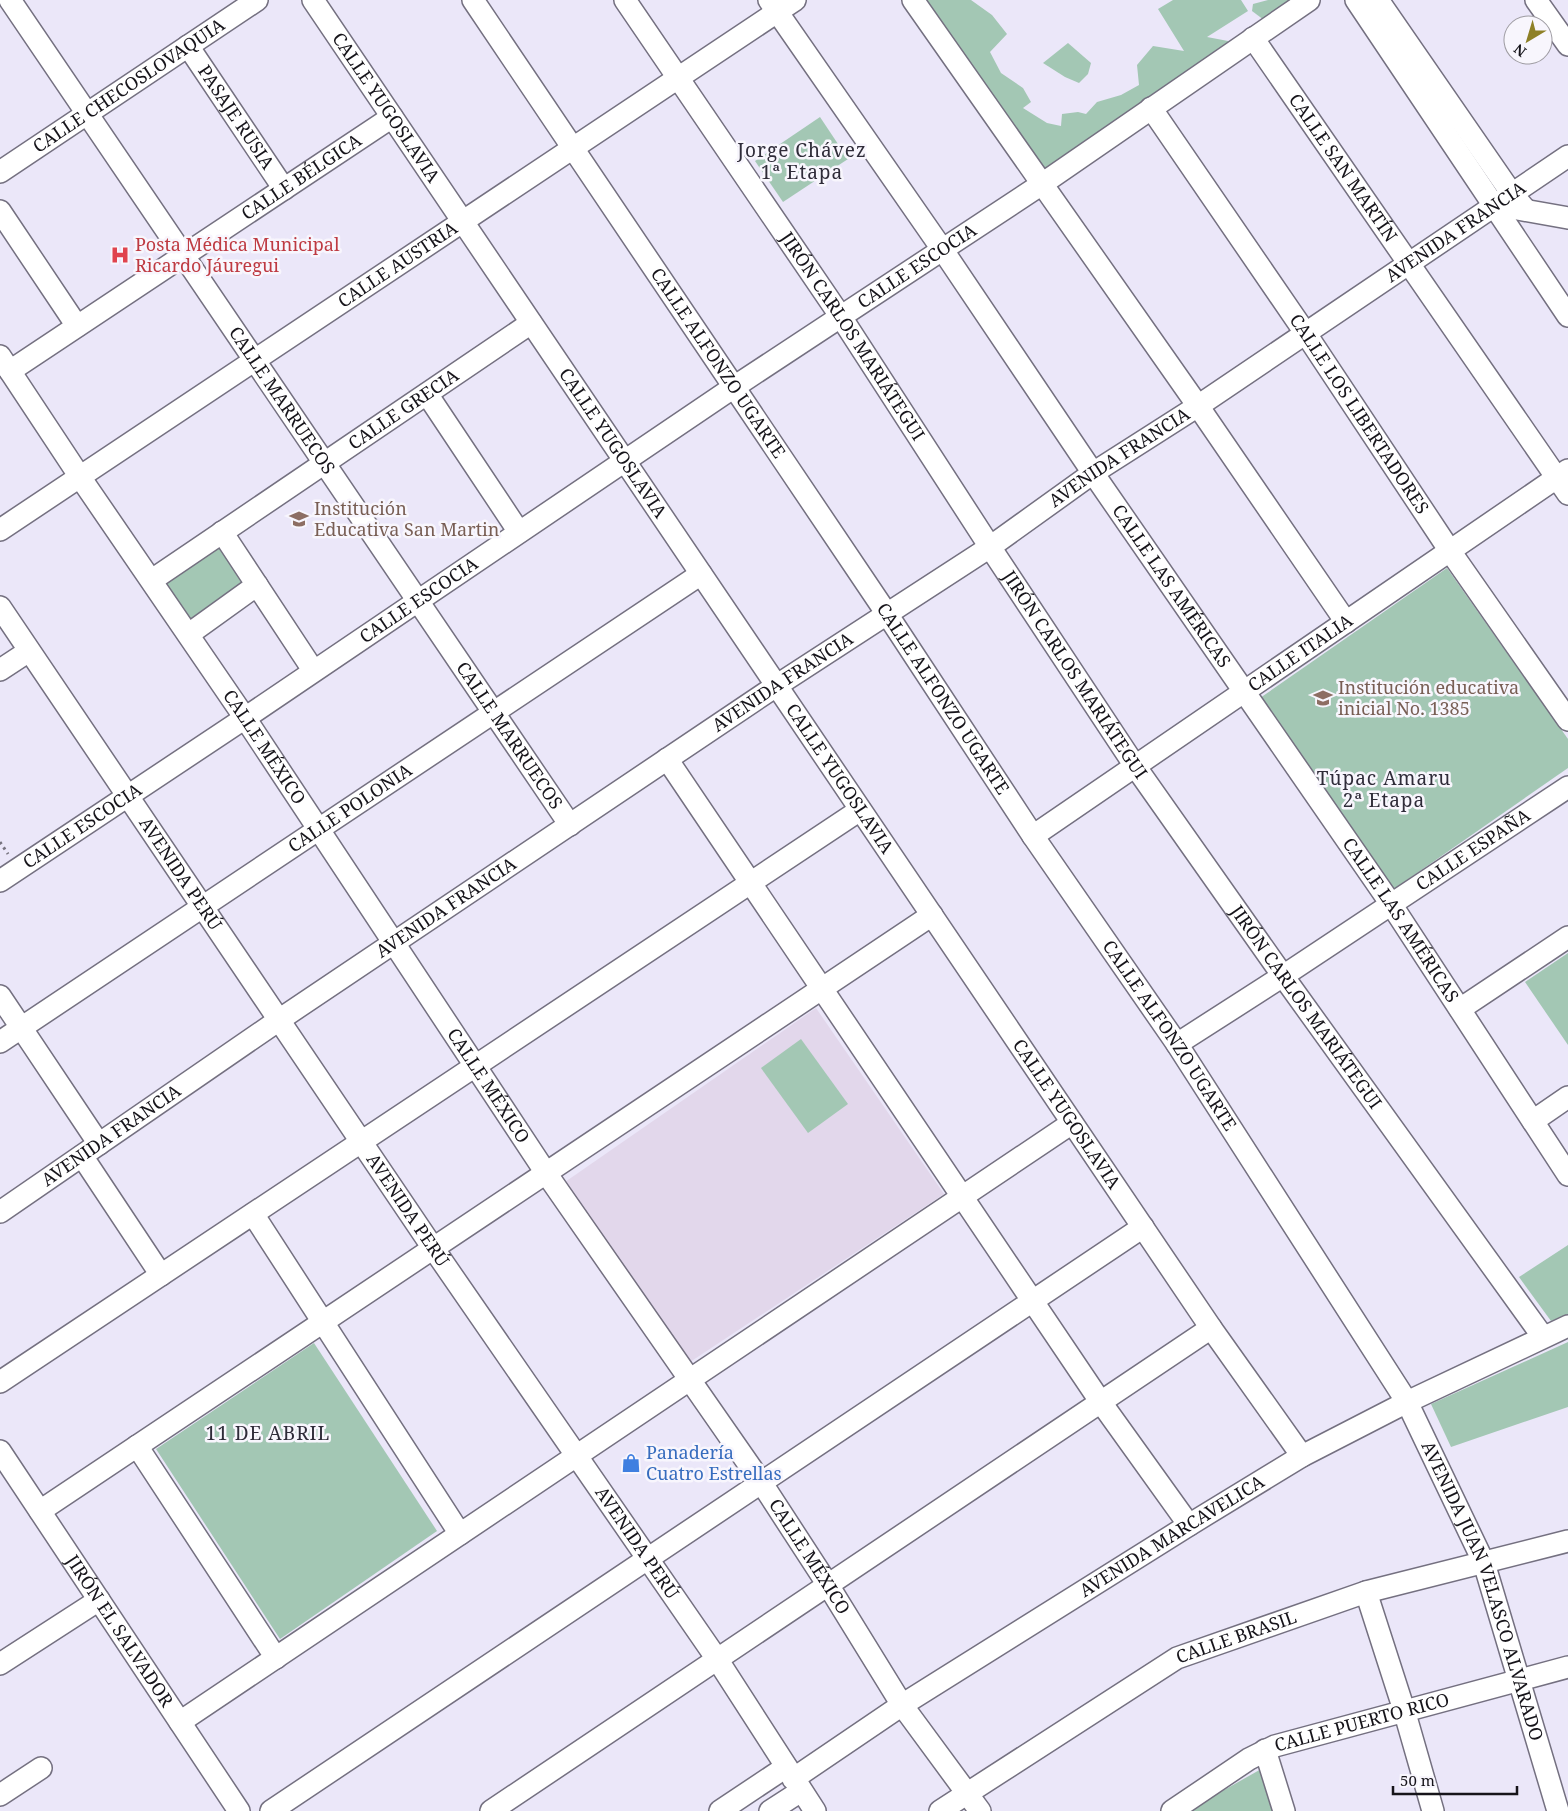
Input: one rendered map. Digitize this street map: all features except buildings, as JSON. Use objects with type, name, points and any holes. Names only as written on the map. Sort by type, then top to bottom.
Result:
[{"type":"street","name":"CALLE CHECOSLOVAQUIA","points":[[0,172],[257,0]]},
{"type":"street","name":"CALLE YUGOSLAVIA","points":[[313,0],[1211,1328],[1302,1456]]},
{"type":"street","name":"CALLE ALFONZO UGARTE","points":[[473,0],[887,614],[1033,836],[1177,1044],[1407,1402]]},
{"type":"street","name":"JIRÓN CARLOS MARIÁTEGUI","points":[[625,0],[842,317],[990,546],[1136,766],[1283,976],[1543,1337]]},
{"type":"street","name":"CALLE AUSTRIA","points":[[0,530],[679,79],[773,6],[795,0]]},
{"type":"street","points":[[913,0],[1198,406],[1346,622]]},
{"type":"street","name":"CALLE ESCOCIA","points":[[0,881],[245,718],[313,670],[734,387],[1042,184],[1309,0]]},
{"type":"street","points":[[1356,0],[1568,316]]},
{"type":"street","points":[[1378,0],[1519,202],[1568,218]]},
{"type":"street","points":[[1536,0],[1568,45]]},
{"type":"street","name":"CALLE MARRUECOS","points":[[10,4],[184,256],[570,825]]},
{"type":"street","name":"CALLE LAS AMÉRICAS","points":[[773,6],[1391,904],[1568,1175]]},
{"type":"street","name":"CALLE SAN MARTÍN","points":[[1253,38],[1409,264],[1564,481]]},
{"type":"street","name":"PASAJE RUSIA","points":[[188,46],[284,189]]},
{"type":"street","name":"CALLE LOS LIBERTADORES","points":[[1151,108],[1306,334],[1450,551],[1568,720]]},
{"type":"street","name":"CALLE BÉLGICA","points":[[5,363],[77,326],[392,118]]},
{"type":"street","name":"AVENIDA FRANCIA","points":[[0,1212],[279,1020],[776,686],[990,546],[1093,473],[1198,406],[1494,206],[1519,202],[1568,156]]},
{"type":"street","points":[[0,211],[77,326]]},
{"type":"street","name":"CALLE GRECIA","points":[[152,580],[531,323]]},
{"type":"street","name":"CALLE MÉXICO","points":[[5,363],[80,477],[189,634],[546,1173],[762,1482],[902,1705],[980,1811]]},
{"type":"street","points":[[427,394],[519,532]]},
{"type":"street","name":"CALLE ITALIA","points":[[1033,836],[1450,551],[1564,481]]},
{"type":"street","points":[[222,532],[313,670]]},
{"type":"street","name":"CALLE POLONIA","points":[[0,1042],[701,574]]},
{"type":"street","points":[[189,634],[257,585]]},
{"type":"street","name":"AVENIDA PERÚ","points":[[0,607],[433,1248],[717,1659],[815,1811]]},
{"type":"street","points":[[0,670],[29,651]]},
{"type":"street","points":[[668,760],[1100,1401],[1188,1525]]},
{"type":"street","name":"CALLE ESPAÑA","points":[[1177,1044],[1568,787]]},
{"type":"street","points":[[0,1382],[860,810]]},
{"type":"street","points":[[40,1511],[932,915]]},
{"type":"street","points":[[1460,1009],[1568,937]]},
{"type":"street","points":[[0,996],[21,1028],[161,1275]]},
{"type":"street","points":[[1533,1121],[1568,1097]]},
{"type":"street","points":[[180,1722],[1072,1123]]},
{"type":"street","points":[[253,1214],[460,1534]]},
{"type":"street","points":[[271,1811],[1143,1227]]},
{"type":"street","name":"AVENIDA MARCAVELICA","points":[[720,1811],[793,1779],[902,1705],[1188,1525],[1302,1456],[1407,1402],[1568,1326]]},
{"type":"street","points":[[491,1811],[1211,1328]]},
{"type":"street","name":"AVENIDA JUAN VELASCO ALVARADO","points":[[1407,1402],[1484,1563],[1558,1811]]},
{"type":"street","points":[[137,1446],[276,1658]]},
{"type":"street","name":"JIRÓN EL SALVADOR","points":[[0,1452],[239,1811]]},
{"type":"street","name":"CALLE BRASIL","points":[[940,1811],[1177,1658],[1366,1592],[1568,1541]]},
{"type":"street","points":[[1366,1592],[1404,1710],[1433,1811]]},
{"type":"street","points":[[0,1664],[99,1600]]},
{"type":"street","name":"CALLE PUERTO RICO","points":[[1172,1811],[1249,1758],[1265,1750],[1404,1710],[1568,1667]]},
{"type":"street","points":[[1265,1750],[1284,1811]]},
{"type":"street","points":[[0,1795],[41,1768]]},
{"type":"street","name":"AVENIDA MARCAVELICA","points":[[770,1811],[793,1779]]},
{"type":"shaded area","points":[[816,1008],[944,1194],[690,1362],[565,1182]]},
{"type":"green space","points":[[918,0],[971,0],[992,15],[1007,34],[990,52],[1001,73],[1023,88],[1031,102],[1023,108],[1047,123],[1061,126],[1062,114],[1078,112],[1086,114],[1097,102],[1121,95],[1139,85],[1137,65],[1153,46],[1184,51],[1158,9],[1173,0],[1241,0],[1248,11],[1207,37],[1228,41],[1230,50],[1042,184]]},
{"type":"green space","points":[[1268,0],[1309,0],[1268,23],[1252,11],[1253,4]]},
{"type":"green space","points":[[1068,43],[1091,63],[1088,74],[1079,83],[1065,77],[1043,63]]},
{"type":"green space","points":[[820,117],[848,159],[783,202],[755,161]]},
{"type":"green space","points":[[217,543],[247,588],[192,627],[160,583]]},
{"type":"green space","points":[[1447,568],[1568,739],[1568,768],[1394,889],[1260,698]]},
{"type":"green space","points":[[1568,953],[1568,1045],[1525,982]]},
{"type":"green space","points":[[801,1039],[848,1104],[808,1133],[761,1068]]},
{"type":"green space","points":[[1568,1245],[1568,1314],[1551,1321],[1519,1277]]},
{"type":"green space","points":[[1568,1342],[1568,1407],[1451,1447],[1431,1404]]},
{"type":"green space","points":[[314,1343],[437,1531],[280,1639],[156,1449]]},
{"type":"green space","points":[[1263,1768],[1280,1811],[1187,1811]]},
{"type":"place","name":"Posta Médica Municipal Ricardo Jáuregui","points":[[120,255]]},
{"type":"place","name":"Institución Educativa San Martin","points":[[299,519]]},
{"type":"place","name":"Institución educativa inicial No. 1385","points":[[1323,698]]},
{"type":"place","name":"Panadería Cuatro Estrellas","points":[[631,1463]]},
{"type":"district","name":"Jorge Chávez 1ª Etapa","points":[[802,161]]},
{"type":"district","name":"Túpac Amaru 2ª Etapa","points":[[1384,789]]},
{"type":"district","name":"11 DE ABRIL","points":[[268,1433]]}]
